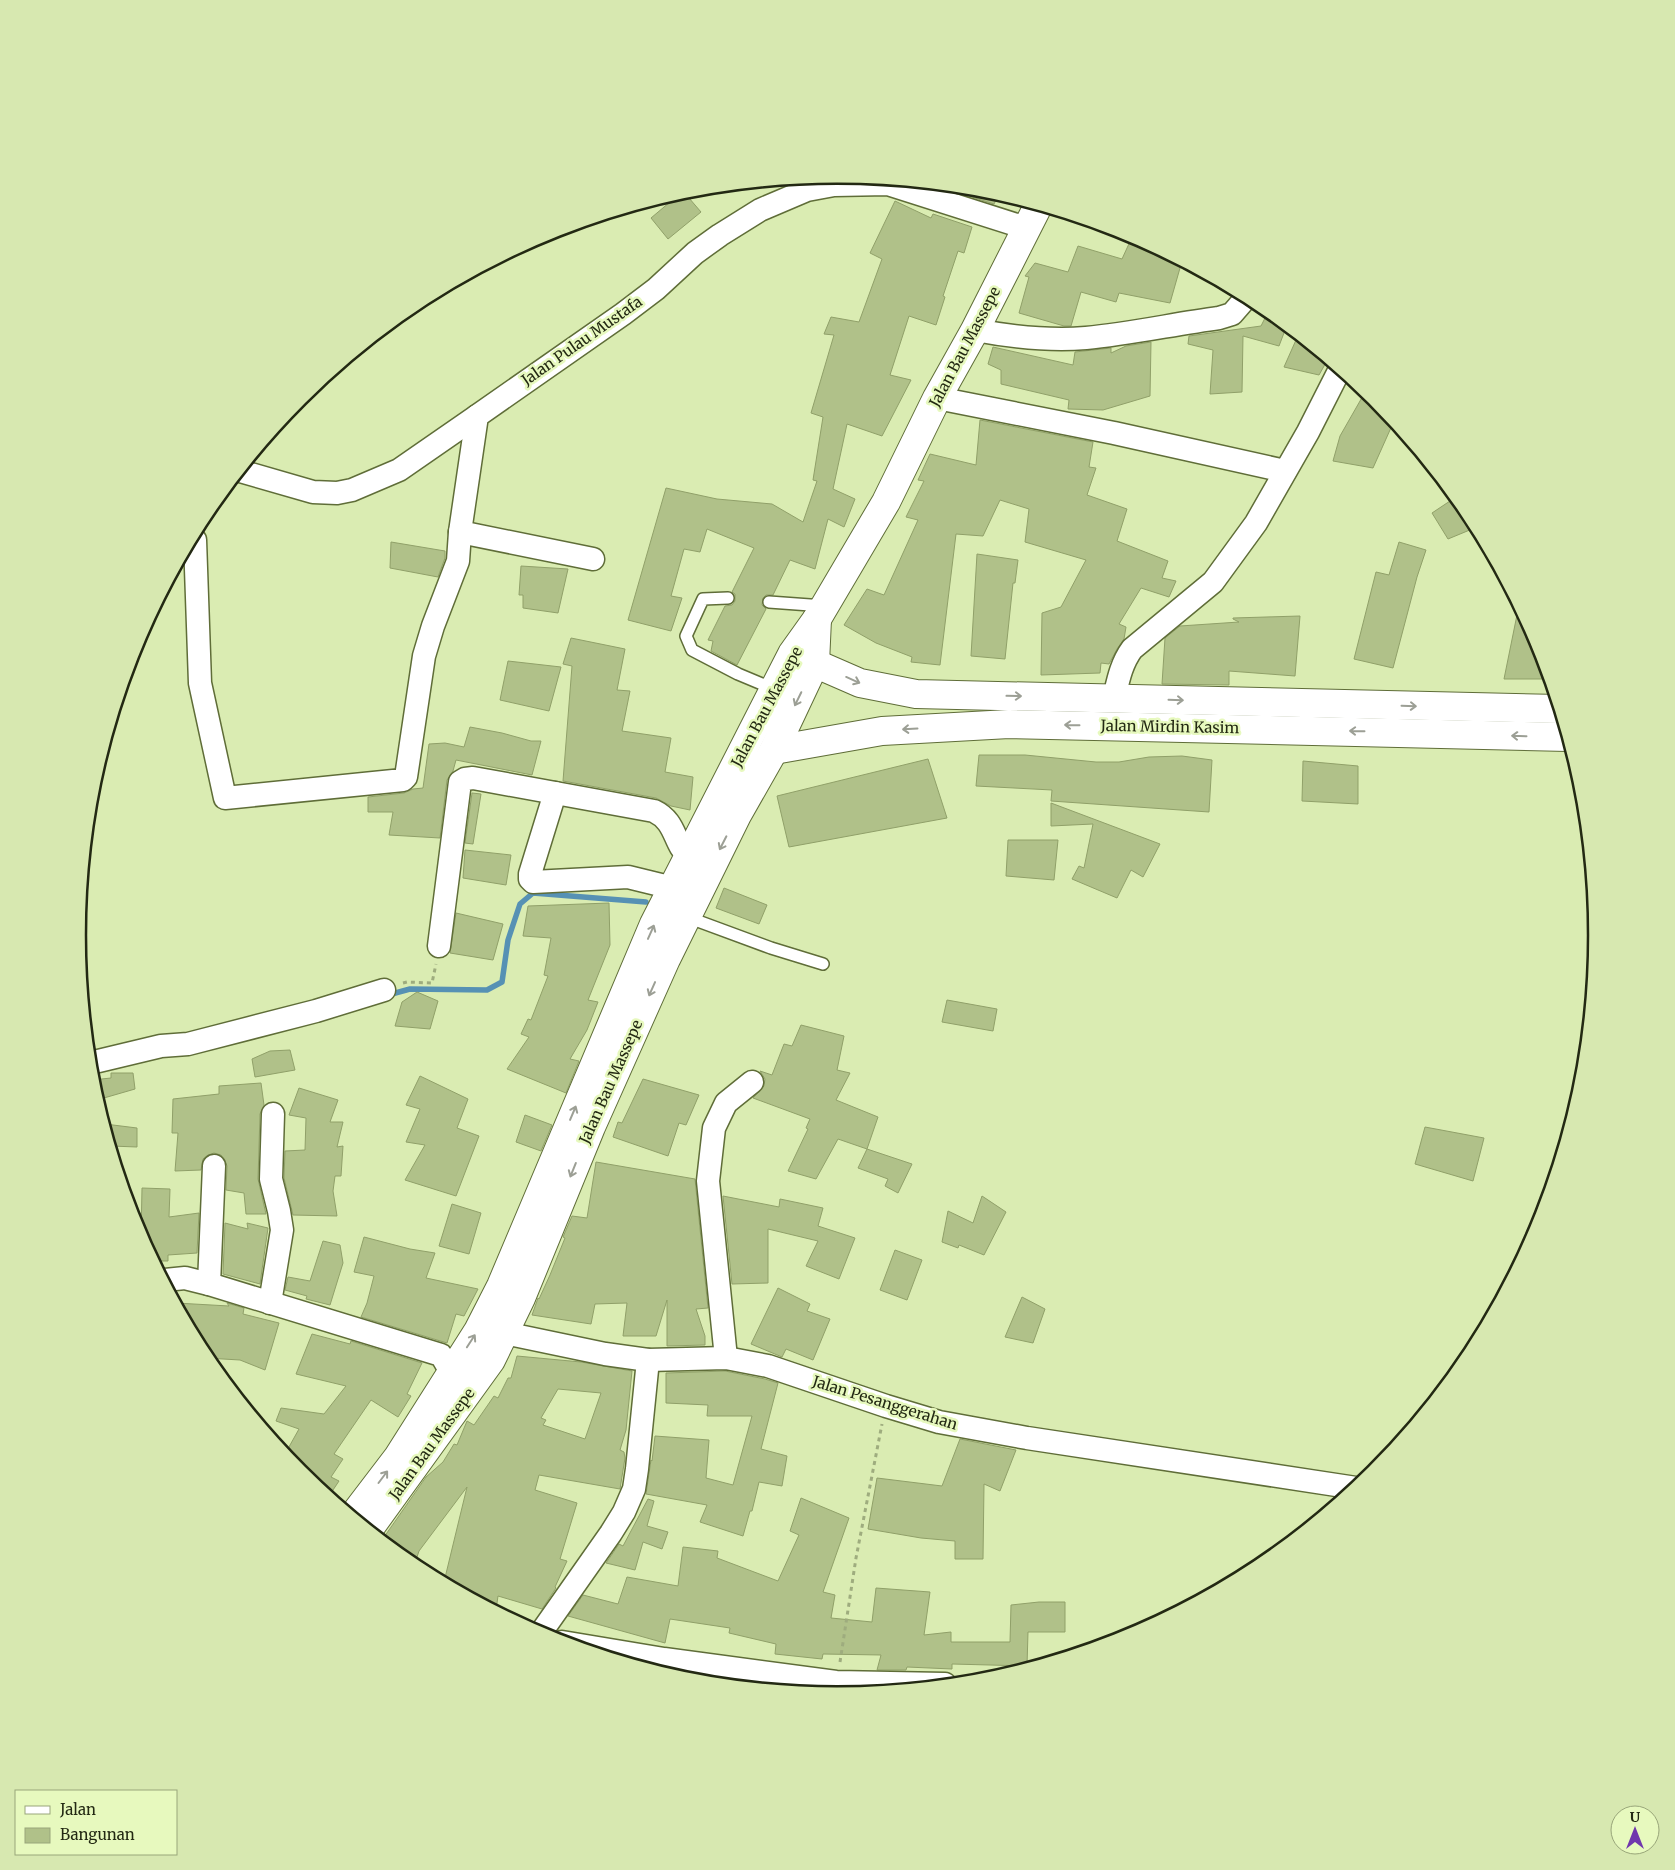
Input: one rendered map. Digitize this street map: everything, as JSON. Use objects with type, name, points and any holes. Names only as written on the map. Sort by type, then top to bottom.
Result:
[{"type":"highway","name":"Jalan Bau Massepe","points":[[372,1525],[491,1360],[521,1298],[591,1127],[662,967],[737,815],[774,750],[820,612],[886,502],[937,398],[975,330],[1032,217]]},
{"type":"highway","name":"Jalan Bau Massepe","points":[[356,1512],[398,1457],[478,1331],[501,1286],[644,949],[673,888],[774,689],[804,658]]},
{"type":"highway","name":"Jalan Mirdin Kasim","points":[[804,658],[860,683],[916,694],[1114,698],[1482,721],[1561,736]]},
{"type":"highway","name":"Jalan Mirdin Kasim","points":[[774,750],[882,731],[1009,724],[1482,721],[1554,710]]},
{"type":"street","name":"Jalan Pulau Mustafa","points":[[246,473],[313,492],[337,493],[352,490],[398,470],[630,309],[656,289],[695,253],[760,210],[807,190],[834,185],[862,184]]},
{"type":"street","name":"Jalan Pulau Mustafa","points":[[897,186],[1032,217]]},
{"type":"street","points":[[975,330],[1005,336],[1044,339],[1086,338],[1219,318],[1232,314],[1242,302]]},
{"type":"street","points":[[1114,698],[1121,671],[1132,649],[1213,582],[1256,523],[1308,432],[1337,374]]},
{"type":"street","points":[[937,398],[1114,433],[1285,471]]},
{"type":"street","points":[[195,546],[200,683],[225,798],[403,780],[406,777],[424,656],[432,626],[458,561],[460,532],[476,416]]},
{"type":"street","points":[[460,532],[593,559]]},
{"type":"street","points":[[439,946],[460,782],[465,779],[473,778],[654,811],[660,814],[672,827],[681,850],[689,857]]},
{"type":"street","points":[[554,793],[530,874],[530,879],[533,882],[628,877],[673,888]]},
{"type":"street","points":[[98,1061],[161,1046],[188,1044],[316,1011],[384,990]]},
{"type":"street","points":[[726,1358],[708,1181],[714,1128],[726,1103],[752,1082]]},
{"type":"street","points":[[270,1303],[282,1230],[280,1211],[271,1179],[273,1114]]},
{"type":"street","points":[[208,1284],[214,1166]]},
{"type":"street","points":[[170,1279],[185,1278],[208,1284],[441,1355],[451,1372]]},
{"type":"street","name":"Jalan Pesanggerahan","points":[[504,1333],[605,1354],[648,1360],[726,1358],[768,1366],[939,1422],[1027,1438],[1347,1487]]},
{"type":"street","points":[[545,1627],[615,1526],[624,1512],[634,1489],[648,1360]]},
{"type":"street","points":[[639,1660],[662,1665],[836,1682],[904,1683]]},
{"type":"lane","points":[[728,598],[703,599],[686,636],[692,650],[738,674],[774,689]]},
{"type":"lane","points":[[769,602],[820,612]]},
{"type":"lane","points":[[686,917],[771,948],[822,964]]},
{"type":"path","points":[[384,990],[407,982],[432,983],[439,946]]},
{"type":"path","points":[[836,1682],[856,1558],[886,1406]]},
{"type":"building","points":[[966,195],[996,201],[994,204]]},
{"type":"building","points":[[689,198],[701,212],[668,239],[651,218],[669,203]]},
{"type":"building","points":[[895,201],[931,218],[933,214],[972,227],[964,253],[958,251],[943,296],[945,297],[936,325],[909,316],[890,375],[911,380],[882,436],[847,424],[833,489],[855,499],[844,527],[828,519],[815,569],[790,560],[773,595],[766,595],[763,598],[762,605],[766,609],[737,665],[711,651],[713,641],[708,640],[725,606],[732,605],[735,601],[735,594],[732,592],[754,548],[707,529],[700,552],[684,549],[671,596],[682,598],[671,631],[628,620],[666,488],[717,499],[772,504],[803,522],[817,481],[813,480],[823,417],[811,413],[834,335],[824,334],[831,317],[859,322],[882,259],[870,253]]},
{"type":"building","points":[[1129,243],[1180,267],[1170,303],[1119,293],[1116,302],[1081,292],[1071,326],[1064,326],[1019,313],[1029,277],[1025,276],[1035,263],[1068,272],[1078,246],[1122,259]]},
{"type":"building","points":[[1265,317],[1285,331],[1279,346],[1243,336],[1242,392],[1210,394],[1213,350],[1188,344],[1189,336],[1261,326]]},
{"type":"building","points":[[1296,340],[1325,364],[1319,375],[1284,367]]},
{"type":"building","points":[[1151,342],[1150,396],[1103,410],[1068,409],[1069,400],[1001,384],[1001,370],[988,364],[993,347],[1073,365],[1075,352],[1111,348],[1111,353],[1126,346]]},
{"type":"building","points":[[1362,397],[1391,428],[1373,468],[1333,461],[1340,436]]},
{"type":"building","points":[[980,420],[1093,442],[1089,467],[1096,468],[1087,495],[1127,509],[1117,541],[1168,561],[1162,578],[1176,581],[1169,597],[1141,588],[1119,624],[1126,627],[1124,639],[1109,664],[1101,663],[1100,673],[1041,675],[1042,613],[1061,607],[1086,560],[1025,542],[1029,509],[1000,500],[983,536],[956,534],[940,665],[911,662],[912,657],[876,643],[844,625],[867,589],[884,595],[918,520],[906,517],[924,481],[918,480],[930,454],[976,465]]},
{"type":"building","points":[[1450,501],[1470,530],[1448,539],[1432,513]]},
{"type":"building","points":[[391,542],[445,551],[445,558],[438,577],[390,568]]},
{"type":"building","points":[[1399,542],[1426,550],[1393,668],[1354,659],[1376,572],[1389,575]]},
{"type":"building","points":[[977,554],[1018,560],[1015,583],[1013,583],[1005,659],[971,656]]},
{"type":"building","points":[[521,566],[568,569],[558,613],[523,608],[523,595],[519,595]]},
{"type":"building","points":[[1300,616],[1295,676],[1229,671],[1229,685],[1162,684],[1165,638],[1180,626],[1239,622],[1233,618]]},
{"type":"building","points":[[1517,616],[1543,679],[1504,679]]},
{"type":"building","points":[[571,638],[625,649],[617,690],[630,691],[622,731],[671,738],[665,772],[693,777],[690,810],[671,806],[656,798],[563,781],[572,666],[563,664]]},
{"type":"building","points":[[508,661],[561,667],[549,711],[500,700]]},
{"type":"building","points":[[470,727],[531,741],[541,741],[532,775],[456,760],[453,771],[447,780],[440,838],[389,835],[393,812],[368,812],[368,797],[404,793],[413,789],[423,788],[429,744],[445,743],[464,747]]},
{"type":"building","points":[[979,755],[1025,755],[1096,762],[1119,762],[1149,757],[1182,756],[1212,760],[1209,812],[1051,801],[1052,790],[976,786]]},
{"type":"building","points":[[928,759],[947,818],[789,847],[777,796]]},
{"type":"building","points":[[1303,761],[1358,766],[1358,804],[1302,801]]},
{"type":"building","points":[[472,793],[481,794],[473,844],[465,843]]},
{"type":"building","points":[[1051,803],[1160,844],[1143,877],[1131,870],[1117,898],[1072,879],[1079,866],[1084,868],[1093,824],[1051,826]]},
{"type":"building","points":[[1008,840],[1058,840],[1054,880],[1006,876]]},
{"type":"building","points":[[465,850],[511,855],[506,885],[463,878]]},
{"type":"building","points":[[724,888],[767,905],[759,924],[716,908]]},
{"type":"building","points":[[609,903],[610,945],[588,1000],[598,1002],[587,1030],[570,1059],[579,1061],[566,1093],[507,1069],[529,1037],[521,1034],[528,1019],[531,1020],[548,976],[544,975],[551,938],[523,936],[528,906]]},
{"type":"building","points":[[456,913],[503,924],[493,960],[450,953]]},
{"type":"building","points":[[417,992],[438,1001],[430,1029],[395,1026],[402,1002]]},
{"type":"building","points":[[947,1000],[997,1009],[993,1031],[942,1022]]},
{"type":"building","points":[[801,1025],[844,1036],[837,1070],[850,1073],[836,1100],[878,1117],[867,1149],[838,1139],[816,1179],[788,1171],[808,1129],[806,1128],[810,1119],[753,1098],[764,1086],[765,1079],[760,1071],[772,1075],[784,1044],[792,1046]]},
{"type":"building","points":[[290,1050],[295,1070],[255,1077],[252,1059],[270,1051]]},
{"type":"building","points":[[111,1073],[133,1073],[135,1089],[105,1098],[101,1079],[111,1078]]},
{"type":"building","points":[[420,1076],[468,1099],[457,1128],[479,1136],[456,1196],[405,1180],[425,1145],[406,1142],[420,1109],[406,1105]]},
{"type":"building","points":[[643,1079],[699,1095],[686,1125],[679,1123],[668,1156],[613,1137],[618,1122],[622,1123]]},
{"type":"building","points":[[261,1083],[264,1105],[260,1114],[258,1179],[266,1214],[246,1214],[244,1193],[226,1190],[227,1166],[221,1155],[214,1153],[208,1155],[203,1159],[201,1170],[175,1171],[178,1133],[172,1133],[173,1099],[219,1094],[219,1086]]},
{"type":"building","points":[[299,1088],[338,1100],[330,1122],[343,1122],[337,1147],[343,1146],[341,1176],[335,1176],[333,1191],[337,1216],[293,1215],[284,1178],[285,1151],[305,1150],[306,1118],[289,1115]]},
{"type":"building","points":[[525,1115],[552,1125],[541,1151],[516,1142]]},
{"type":"building","points":[[111,1125],[137,1128],[137,1147],[117,1146]]},
{"type":"building","points":[[1425,1127],[1484,1138],[1473,1181],[1415,1164]]},
{"type":"building","points":[[867,1149],[912,1164],[898,1193],[885,1186],[888,1179],[858,1168]]},
{"type":"building","points":[[596,1162],[695,1179],[708,1308],[696,1309],[705,1336],[705,1345],[667,1346],[667,1300],[656,1336],[623,1336],[627,1303],[595,1304],[591,1324],[532,1315],[565,1238],[563,1237],[572,1216],[587,1218]]},
{"type":"building","points":[[142,1188],[170,1189],[169,1217],[199,1213],[197,1253],[168,1255],[168,1261],[161,1261],[141,1218]]},
{"type":"building","points":[[723,1196],[779,1207],[780,1199],[823,1208],[818,1226],[855,1238],[839,1279],[806,1266],[818,1241],[768,1229],[768,1283],[732,1284]]},
{"type":"building","points":[[982,1196],[1006,1212],[984,1255],[959,1245],[958,1248],[942,1242],[948,1211],[973,1223]]},
{"type":"building","points":[[452,1204],[481,1213],[469,1254],[439,1246]]},
{"type":"building","points":[[225,1223],[248,1229],[247,1223],[268,1228],[260,1284],[223,1274]]},
{"type":"building","points":[[364,1237],[410,1249],[435,1253],[426,1278],[478,1289],[464,1316],[456,1314],[447,1343],[361,1317],[374,1276],[354,1272]]},
{"type":"building","points":[[323,1241],[340,1245],[343,1263],[330,1305],[306,1299],[307,1296],[285,1290],[288,1277],[310,1281]]},
{"type":"building","points":[[895,1250],[922,1260],[907,1300],[880,1290]]},
{"type":"building","points":[[778,1288],[810,1304],[807,1311],[830,1319],[813,1360],[786,1349],[782,1357],[751,1344]]},
{"type":"building","points":[[1022,1297],[1045,1309],[1033,1343],[1005,1337]]},
{"type":"building","points":[[183,1303],[229,1306],[227,1303],[244,1308],[243,1314],[279,1323],[265,1370],[240,1360],[218,1359]]},
{"type":"building","points":[[312,1334],[350,1344],[351,1341],[422,1363],[407,1394],[411,1396],[398,1417],[371,1400],[334,1454],[343,1459],[331,1477],[339,1481],[332,1491],[289,1447],[299,1429],[276,1421],[281,1408],[324,1414],[346,1386],[296,1374]]},
{"type":"building","points":[[517,1356],[581,1362],[632,1371],[626,1430],[620,1450],[624,1452],[625,1458],[620,1489],[539,1475],[535,1490],[577,1503],[560,1559],[567,1561],[556,1588],[542,1609],[498,1596],[497,1605],[446,1576],[467,1487],[419,1551],[417,1558],[386,1535],[426,1477],[443,1462],[454,1444],[457,1445],[467,1421],[474,1425],[494,1396],[498,1398],[508,1378],[511,1378]],"holes":[[[558,1389],[601,1393],[585,1439],[543,1425],[546,1420],[541,1418]]]},
{"type":"building","points":[[725,1371],[778,1383],[761,1449],[787,1456],[782,1486],[759,1482],[752,1511],[750,1511],[743,1536],[700,1522],[707,1505],[646,1494],[655,1436],[709,1440],[706,1478],[733,1485],[752,1416],[707,1416],[708,1405],[666,1403],[666,1373]]},
{"type":"building","points":[[960,1439],[1016,1450],[1000,1491],[984,1484],[983,1559],[955,1559],[955,1541],[921,1538],[868,1529],[877,1478],[942,1486]]},
{"type":"building","points":[[801,1498],[849,1518],[823,1592],[835,1595],[831,1618],[872,1622],[876,1588],[930,1592],[924,1635],[951,1632],[951,1642],[1010,1642],[1011,1605],[1039,1602],[1065,1602],[1065,1632],[1028,1632],[1027,1662],[1012,1666],[952,1664],[952,1669],[907,1667],[906,1670],[877,1670],[881,1655],[823,1654],[822,1659],[775,1654],[776,1644],[729,1633],[730,1628],[670,1619],[665,1643],[568,1616],[583,1595],[618,1604],[627,1577],[678,1586],[683,1547],[718,1551],[717,1558],[778,1581],[799,1535],[790,1531]]},
{"type":"building","points":[[648,1499],[654,1501],[647,1526],[668,1532],[662,1549],[643,1542],[635,1570],[606,1563],[619,1544],[623,1546]]},
{"type":"waterway","points":[[388,995],[410,989],[487,990],[502,982],[508,940],[520,904],[533,893],[646,902]]}]
